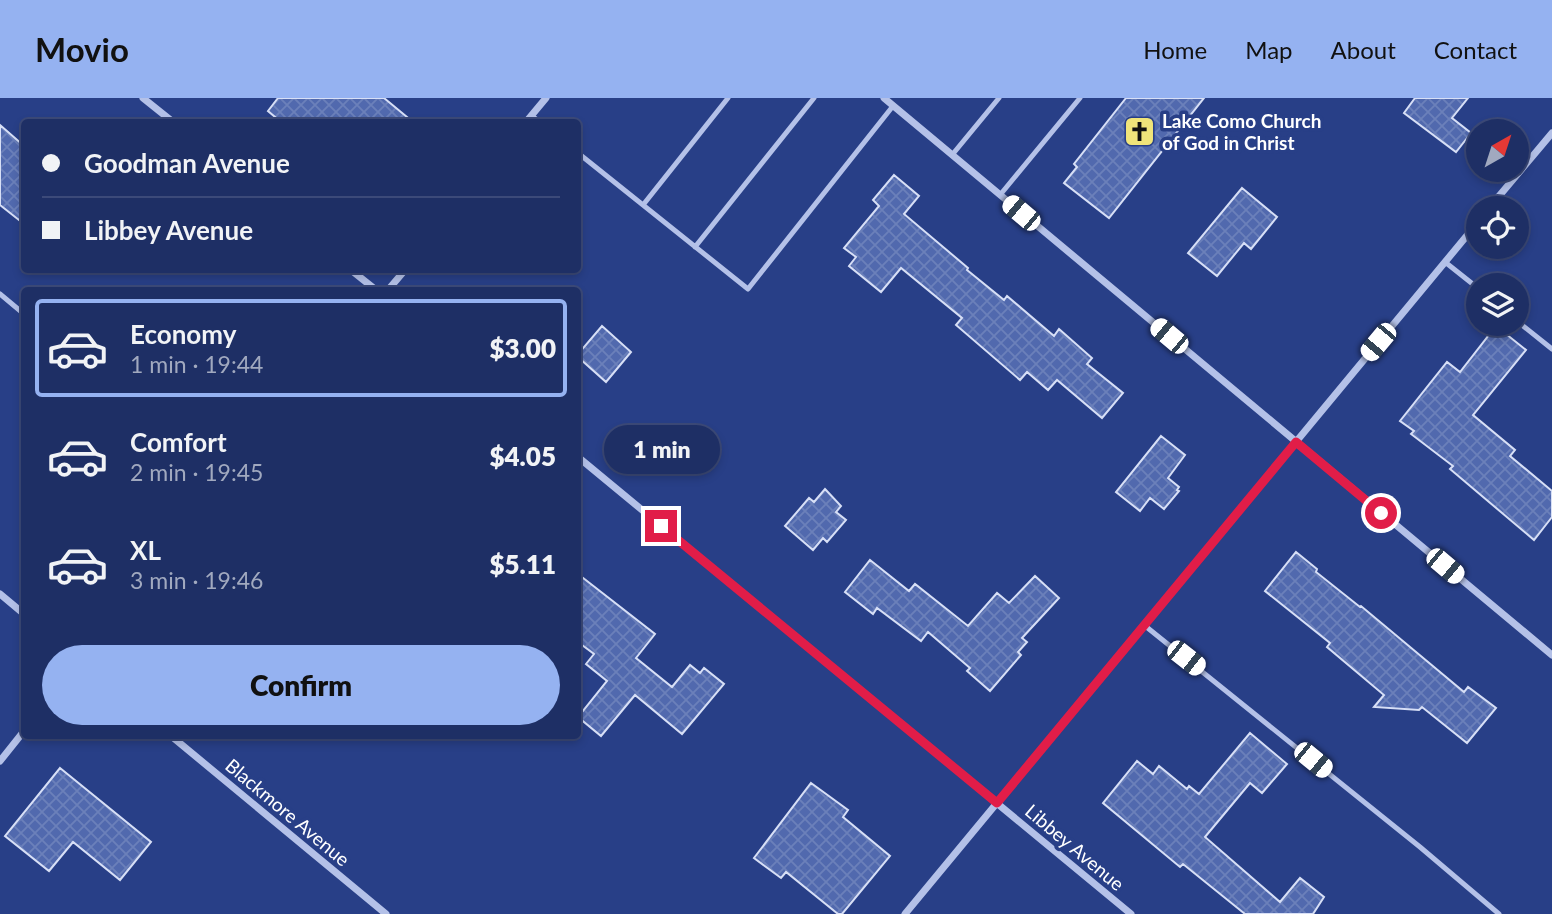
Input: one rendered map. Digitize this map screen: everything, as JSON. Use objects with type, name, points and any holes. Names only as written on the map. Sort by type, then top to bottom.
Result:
[{"type":"street","points":[[143,98],[169,119]]},
{"type":"street","points":[[529,119],[546,98]]},
{"type":"street","points":[[884,98],[1552,655]]},
{"type":"street","points":[[1499,196],[1552,133]]},
{"type":"street","points":[[905,914],[1466,237]]},
{"type":"street","points":[[355,273],[372,287]]},
{"type":"street","points":[[391,287],[402,273]]},
{"type":"street","name":"Libbey Avenue","points":[[581,459],[1130,914]]},
{"type":"street","points":[[0,594],[21,612]]},
{"type":"street","points":[[0,761],[21,735]]},
{"type":"street","name":"Blackmore Avenue","points":[[175,739],[386,914]]},
{"type":"lane","points":[[643,205],[728,98]]},
{"type":"lane","points":[[695,247],[814,98]]},
{"type":"lane","points":[[952,155],[999,98]]},
{"type":"lane","points":[[1000,195],[1080,98]]},
{"type":"lane","points":[[581,155],[748,289],[893,106]]},
{"type":"lane","points":[[1445,262],[1466,279]]},
{"type":"lane","points":[[0,294],[21,312]]},
{"type":"lane","points":[[1529,331],[1552,349]]},
{"type":"lane","points":[[1144,625],[1499,914]]},
{"type":"building","points":[[278,98],[384,98],[409,119],[277,119],[268,111]]},
{"type":"building","name":"Lake Como Church of God in Christ","points":[[1126,98],[1204,98],[1109,218],[1064,183],[1077,167],[1074,164]]},
{"type":"building","points":[[1415,98],[1468,98],[1452,118],[1466,129],[1466,139],[1456,152],[1404,113]]},
{"type":"building","points":[[0,125],[21,143],[21,222],[0,205]]},
{"type":"building","points":[[894,175],[919,196],[904,214],[1004,300],[1007,296],[1054,336],[1059,329],[1092,358],[1087,364],[1123,393],[1102,418],[1057,380],[1048,390],[1027,372],[1020,380],[956,325],[962,318],[901,268],[881,292],[849,266],[856,257],[844,248],[879,206],[873,200]]},
{"type":"building","points":[[1242,188],[1277,217],[1251,249],[1244,243],[1217,276],[1188,253]]},
{"type":"building","points":[[602,326],[631,352],[606,382],[581,360],[581,350]]},
{"type":"building","points":[[1488,336],[1508,336],[1526,350],[1473,415],[1515,450],[1510,456],[1552,491],[1552,517],[1534,540],[1450,469],[1453,466],[1411,434],[1414,431],[1400,421],[1447,362],[1460,372]]},
{"type":"building","points":[[1161,436],[1185,455],[1168,478],[1179,487],[1179,491],[1164,509],[1150,498],[1140,511],[1116,492]]},
{"type":"building","points":[[825,489],[841,506],[836,512],[846,520],[827,542],[823,538],[813,550],[785,526],[809,498],[814,502]]},
{"type":"building","points":[[1296,552],[1317,569],[1316,572],[1464,692],[1468,687],[1496,708],[1467,743],[1422,707],[1419,710],[1374,707],[1384,695],[1327,647],[1330,643],[1265,591]]},
{"type":"building","points":[[870,560],[909,591],[915,584],[968,626],[997,593],[1009,603],[1035,576],[1059,598],[1022,638],[1027,642],[1018,652],[1021,655],[990,691],[967,671],[970,668],[928,632],[921,641],[877,608],[873,614],[845,592]]},
{"type":"building","points":[[581,576],[655,634],[636,658],[672,687],[690,665],[700,673],[704,668],[724,684],[682,734],[635,695],[601,736],[581,719],[581,713],[607,681],[586,664],[594,654],[581,644]]},
{"type":"building","points":[[1250,733],[1287,764],[1262,793],[1250,783],[1205,837],[1280,902],[1300,878],[1324,897],[1313,914],[1245,914],[1183,864],[1180,867],[1103,803],[1137,761],[1153,774],[1159,766],[1187,789],[1189,786],[1199,794]]},
{"type":"building","points":[[60,768],[151,842],[120,880],[73,842],[49,871],[5,836]]},
{"type":"building","points":[[811,783],[848,810],[843,817],[890,856],[842,914],[838,914],[786,872],[781,878],[754,858]]},
{"type":"place","name":"Lake Como Church of God in Christ","points":[[1139,131]]},
{"type":"route","points":[[661,526],[997,803],[1296,442],[1381,513]]}]
